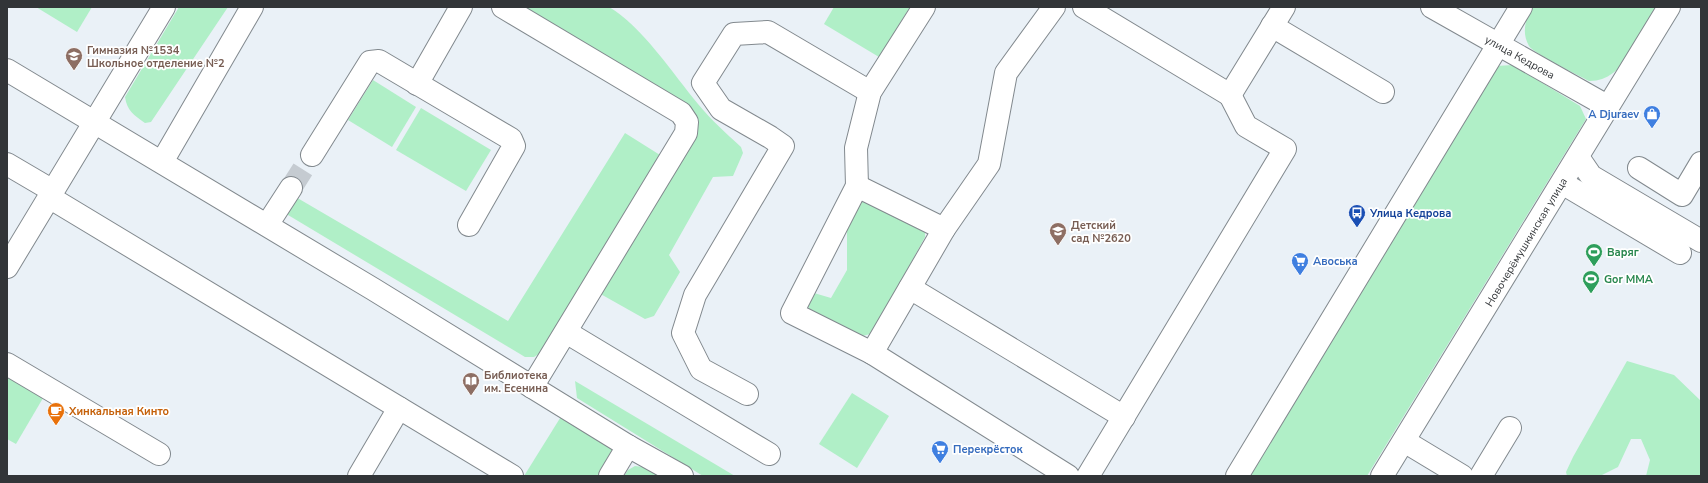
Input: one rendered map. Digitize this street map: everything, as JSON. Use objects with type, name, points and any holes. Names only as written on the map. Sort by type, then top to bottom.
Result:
[{"type":"street","points":[[7,267],[164,7]]},
{"type":"street","points":[[162,162],[252,7]]},
{"type":"street","points":[[417,84],[461,7]]},
{"type":"street","points":[[503,7],[681,113],[687,122],[686,133],[532,387]]},
{"type":"street","points":[[924,7],[870,92],[856,148],[857,186],[792,313],[872,353],[1068,476]]},
{"type":"street","points":[[872,353],[944,229],[989,164],[1006,73],[1054,7]]},
{"type":"street","points":[[1084,7],[1230,95],[1246,126],[1285,149],[1088,476]]},
{"type":"street","points":[[1230,95],[1284,7]]},
{"type":"street","name":"улица Кедрова","points":[[1432,7],[1607,106]]},
{"type":"street","points":[[1237,476],[1521,7]]},
{"type":"street","name":"Новочерёмушкинская улица","points":[[1382,476],[1578,157],[1607,106],[1669,7]]},
{"type":"street","points":[[1272,26],[1383,92]]},
{"type":"street","points":[[747,394],[701,369],[683,333],[695,295],[783,146],[721,109],[702,83],[734,34],[768,32],[870,92]]},
{"type":"street","points":[[312,156],[370,62],[379,61],[511,139],[514,146],[469,225]]},
{"type":"street","points":[[7,70],[267,225],[628,446],[682,476]]},
{"type":"street","points":[[1578,157],[1591,176],[1701,241]]},
{"type":"street","points":[[1638,168],[1682,195],[1701,163]]},
{"type":"street","points":[[7,164],[51,194],[512,476]]},
{"type":"street","points":[[1562,183],[1680,253]]},
{"type":"street","points":[[857,186],[944,229]]},
{"type":"street","points":[[267,225],[291,188]]},
{"type":"street","points":[[910,288],[1124,417]]},
{"type":"street","points":[[566,332],[769,454]]},
{"type":"street","points":[[7,364],[159,454]]},
{"type":"street","points":[[359,476],[399,408]]},
{"type":"street","points":[[1481,476],[1510,428]]},
{"type":"street","points":[[1404,441],[1462,476]]},
{"type":"street","points":[[610,476],[628,446]]},
{"type":"green space","points":[[36,7],[92,7],[77,32]]},
{"type":"green space","points":[[179,7],[228,7],[151,122],[145,123],[134,115],[129,109],[125,97]]},
{"type":"green space","points":[[524,7],[609,7],[621,15],[645,38],[703,110],[741,147],[743,153],[733,176],[713,177],[669,255],[680,272],[654,316],[645,319],[597,292],[694,125]]},
{"type":"green space","points":[[834,7],[910,7],[879,57],[824,24]]},
{"type":"green space","points":[[1532,7],[1659,7],[1639,42],[1622,65],[1612,74],[1601,79],[1589,81],[1547,59],[1529,46],[1525,36],[1525,26]]},
{"type":"green space","points":[[1513,65],[1580,106],[1586,119],[1367,476],[1248,476],[1496,66]]},
{"type":"green space","points":[[373,80],[416,107],[392,147],[348,120]]},
{"type":"green space","points":[[421,108],[491,150],[466,191],[396,150]]},
{"type":"green space","points":[[625,133],[660,155],[542,352],[534,357],[525,357],[283,212],[294,196],[508,321]]},
{"type":"green space","points":[[861,196],[925,229],[925,237],[877,325],[870,334],[859,337],[810,311],[807,304],[814,293],[831,298],[847,270],[847,220]]},
{"type":"green space","points":[[1627,361],[1674,375],[1701,401],[1701,476],[1646,476],[1650,460],[1641,439],[1631,439],[1618,467],[1600,476],[1567,476],[1566,472],[1573,457]]},
{"type":"green space","points":[[7,368],[46,393],[16,444],[7,439]]},
{"type":"green space","points":[[575,381],[735,476],[703,476],[577,398]]},
{"type":"green space","points":[[852,393],[889,416],[857,468],[819,444]]},
{"type":"green space","points":[[562,415],[612,449],[612,459],[602,476],[524,476]]},
{"type":"green space","points":[[635,466],[643,467],[659,476],[624,476],[628,470]]},
{"type":"tunnel","points":[[291,188],[312,155]]},
{"type":"place","name":"Гимназия №1534 Школьное отделение №2","points":[[74,71]]},
{"type":"place","name":"A Djuraev","points":[[1652,129]]},
{"type":"place","name":"Улица Кедрова","points":[[1357,228]]},
{"type":"place","name":"Детский сад №2620","points":[[1058,246]]},
{"type":"place","name":"Варяг","points":[[1594,267]]},
{"type":"place","name":"Авоська","points":[[1300,276]]},
{"type":"place","name":"Gor MMA","points":[[1591,294]]},
{"type":"place","name":"Библиотека им. Есенина","points":[[471,396]]},
{"type":"place","name":"Хинкальная Кинто","points":[[56,426]]},
{"type":"place","name":"Перекрёсток","points":[[940,464]]}]
